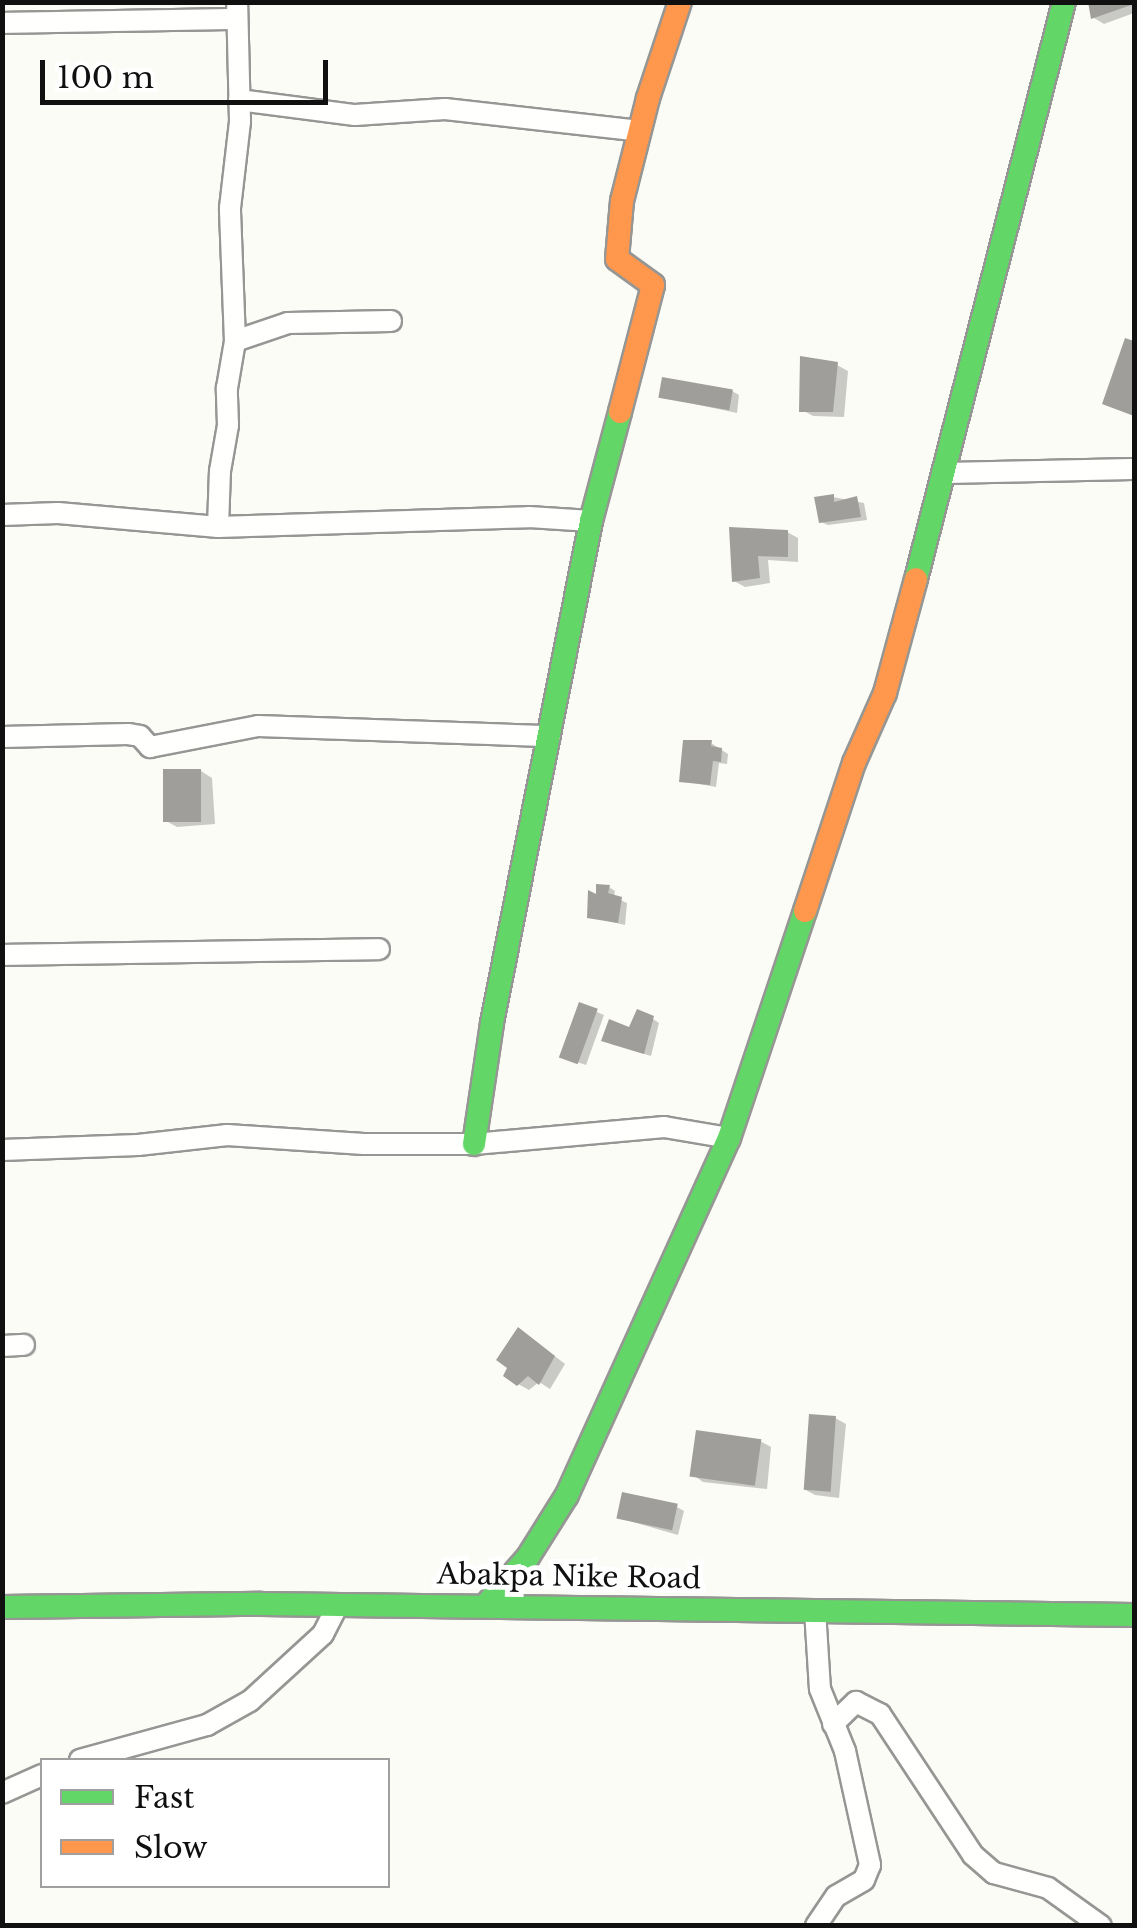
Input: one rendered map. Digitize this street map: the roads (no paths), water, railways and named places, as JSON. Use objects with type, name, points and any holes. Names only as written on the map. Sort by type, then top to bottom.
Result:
[{"type":"street","points":[[474,1144],[492,1023],[592,520],[654,285],[617,259],[622,202],[680,2]]},
{"type":"street","points":[[485,1606],[528,1557],[567,1496],[728,1138],[854,763],[885,693],[1064,2]]},
{"type":"street","points":[[2,23],[236,11],[239,100],[230,208],[235,252],[235,341],[226,388],[228,425],[220,471],[218,528]]},
{"type":"street","points":[[239,100],[355,114],[445,109],[640,132]]},
{"type":"street","points":[[235,341],[288,323],[391,321]]},
{"type":"street","points":[[944,473],[1134,469]]},
{"type":"street","points":[[2,515],[58,513],[218,528],[530,517],[592,520]]},
{"type":"street","points":[[2,737],[128,734],[140,736],[150,747],[258,726],[550,736]]},
{"type":"street","points":[[2,955],[379,948]]},
{"type":"street","points":[[2,1150],[138,1145],[227,1136],[364,1144],[474,1144],[664,1127],[728,1138]]},
{"type":"street","points":[[87,1758],[207,1725],[250,1702],[323,1634],[336,1606]]},
{"type":"street","name":"Abakpa Nike Road","points":[[2,1607],[485,1606],[1134,1615]]},
{"type":"street","points":[[815,1610],[818,1679],[858,1798],[870,1865],[864,1880],[836,1896],[816,1926]]},
{"type":"street","points":[[833,1724],[856,1702],[880,1714],[973,1856],[994,1874],[1048,1888],[1101,1926]]},
{"type":"street","points":[[2,1793],[40,1776]]}]
